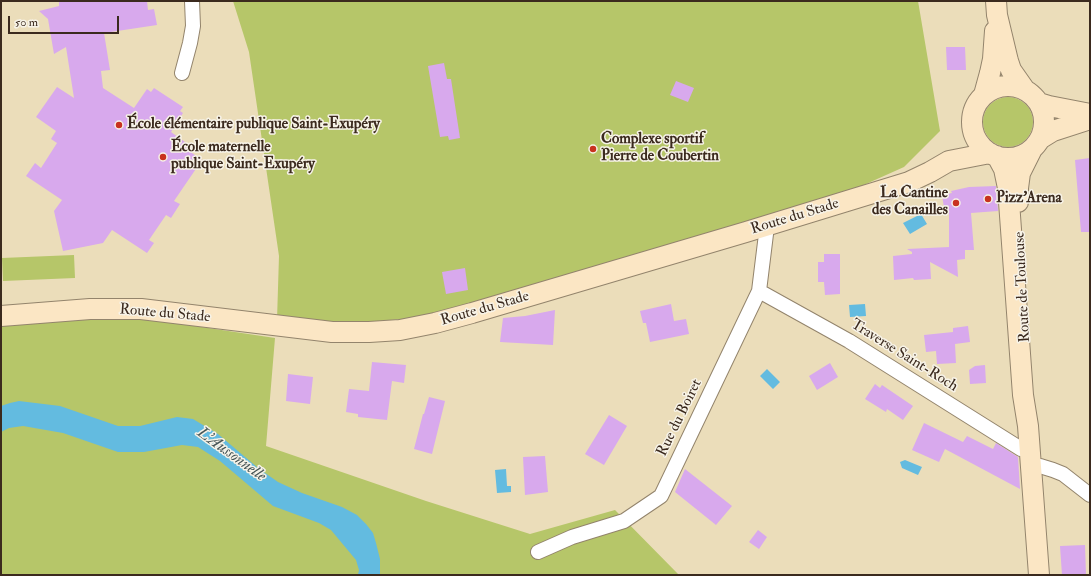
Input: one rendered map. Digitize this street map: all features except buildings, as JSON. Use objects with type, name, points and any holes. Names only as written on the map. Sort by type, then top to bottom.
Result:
[{"type":"main road","points":[[984,95],[993,59],[996,8]]},
{"type":"main road","points":[[996,8],[1011,70],[1042,110],[1045,125],[1036,145]]},
{"type":"main road","points":[[1090,114],[1049,106],[1017,86],[1004,86],[991,90],[984,95],[977,103],[973,112],[972,122],[973,131],[983,148],[993,155],[1005,158],[1014,158],[1023,155],[1053,131],[1090,118]]},
{"type":"main road","points":[[949,161],[972,122]]},
{"type":"main road","name":"Route de Toulouse","points":[[1036,145],[1020,173],[1018,188],[1029,394],[1028,426],[1039,575]]},
{"type":"main road","name":"Route de Toulouse","points":[[993,155],[1004,169],[1008,188],[1023,395],[1028,426]]},
{"type":"main road","name":"Route du Stade","points":[[1,316],[90,309],[142,309],[332,332],[400,330],[435,323],[472,313],[767,226],[908,182],[949,161],[993,155]]},
{"type":"street","points":[[182,73],[194,26],[192,1]]},
{"type":"street","name":"Rue du Boiret","points":[[538,552],[572,537],[624,521],[661,496],[759,291],[767,226]]},
{"type":"street","name":"Traverse Saint-Roch","points":[[759,291],[849,341],[1021,449],[1040,466],[1063,474],[1090,495]]},
{"type":"green space","name":"Complexe sportif Pierre de Coubertin","points":[[233,1],[918,1],[940,131],[904,167],[857,188],[514,291],[415,318],[354,323],[277,320],[279,256],[249,52]]},
{"type":"green space","points":[[1003,97],[1013,97],[1026,104],[1033,117],[1033,127],[1026,140],[1013,147],[1003,147],[994,143],[987,136],[983,127],[983,117],[987,108],[994,101]]},
{"type":"green space","points":[[74,255],[75,278],[3,281],[2,258]]},
{"type":"green space","points":[[100,316],[148,319],[275,338],[266,446],[426,501],[530,534],[615,510],[679,575],[1,575],[1,323]]},
{"type":"water","points":[[921,214],[927,224],[910,234],[903,223]]},
{"type":"water","points":[[865,304],[866,316],[850,317],[849,305]]},
{"type":"water","points":[[767,369],[780,382],[773,389],[760,376]]},
{"type":"water","name":"L'Aussonnelle","points":[[19,401],[60,406],[118,426],[140,426],[177,417],[193,419],[218,434],[258,468],[278,482],[302,493],[342,507],[357,515],[373,533],[380,559],[380,575],[358,575],[359,570],[356,560],[331,530],[319,523],[273,506],[220,461],[198,447],[182,445],[144,452],[118,452],[63,433],[23,426],[9,428],[1,432],[1,406]]},
{"type":"water","points":[[905,460],[922,467],[918,475],[902,468],[900,462]]},
{"type":"water","points":[[506,469],[507,486],[511,486],[511,492],[497,493],[495,470]]},
{"type":"place","name":"École élémentaire publique Saint-Exupéry","points":[[119,125]]},
{"type":"place","name":"Complexe sportif Pierre de Coubertin","points":[[593,149]]},
{"type":"place","name":"École maternelle publique Saint-Exupéry","points":[[163,157]]},
{"type":"place","name":"Pizz'Arena","points":[[988,199]]},
{"type":"place","name":"La Cantine des Canailles","points":[[956,203]]}]
